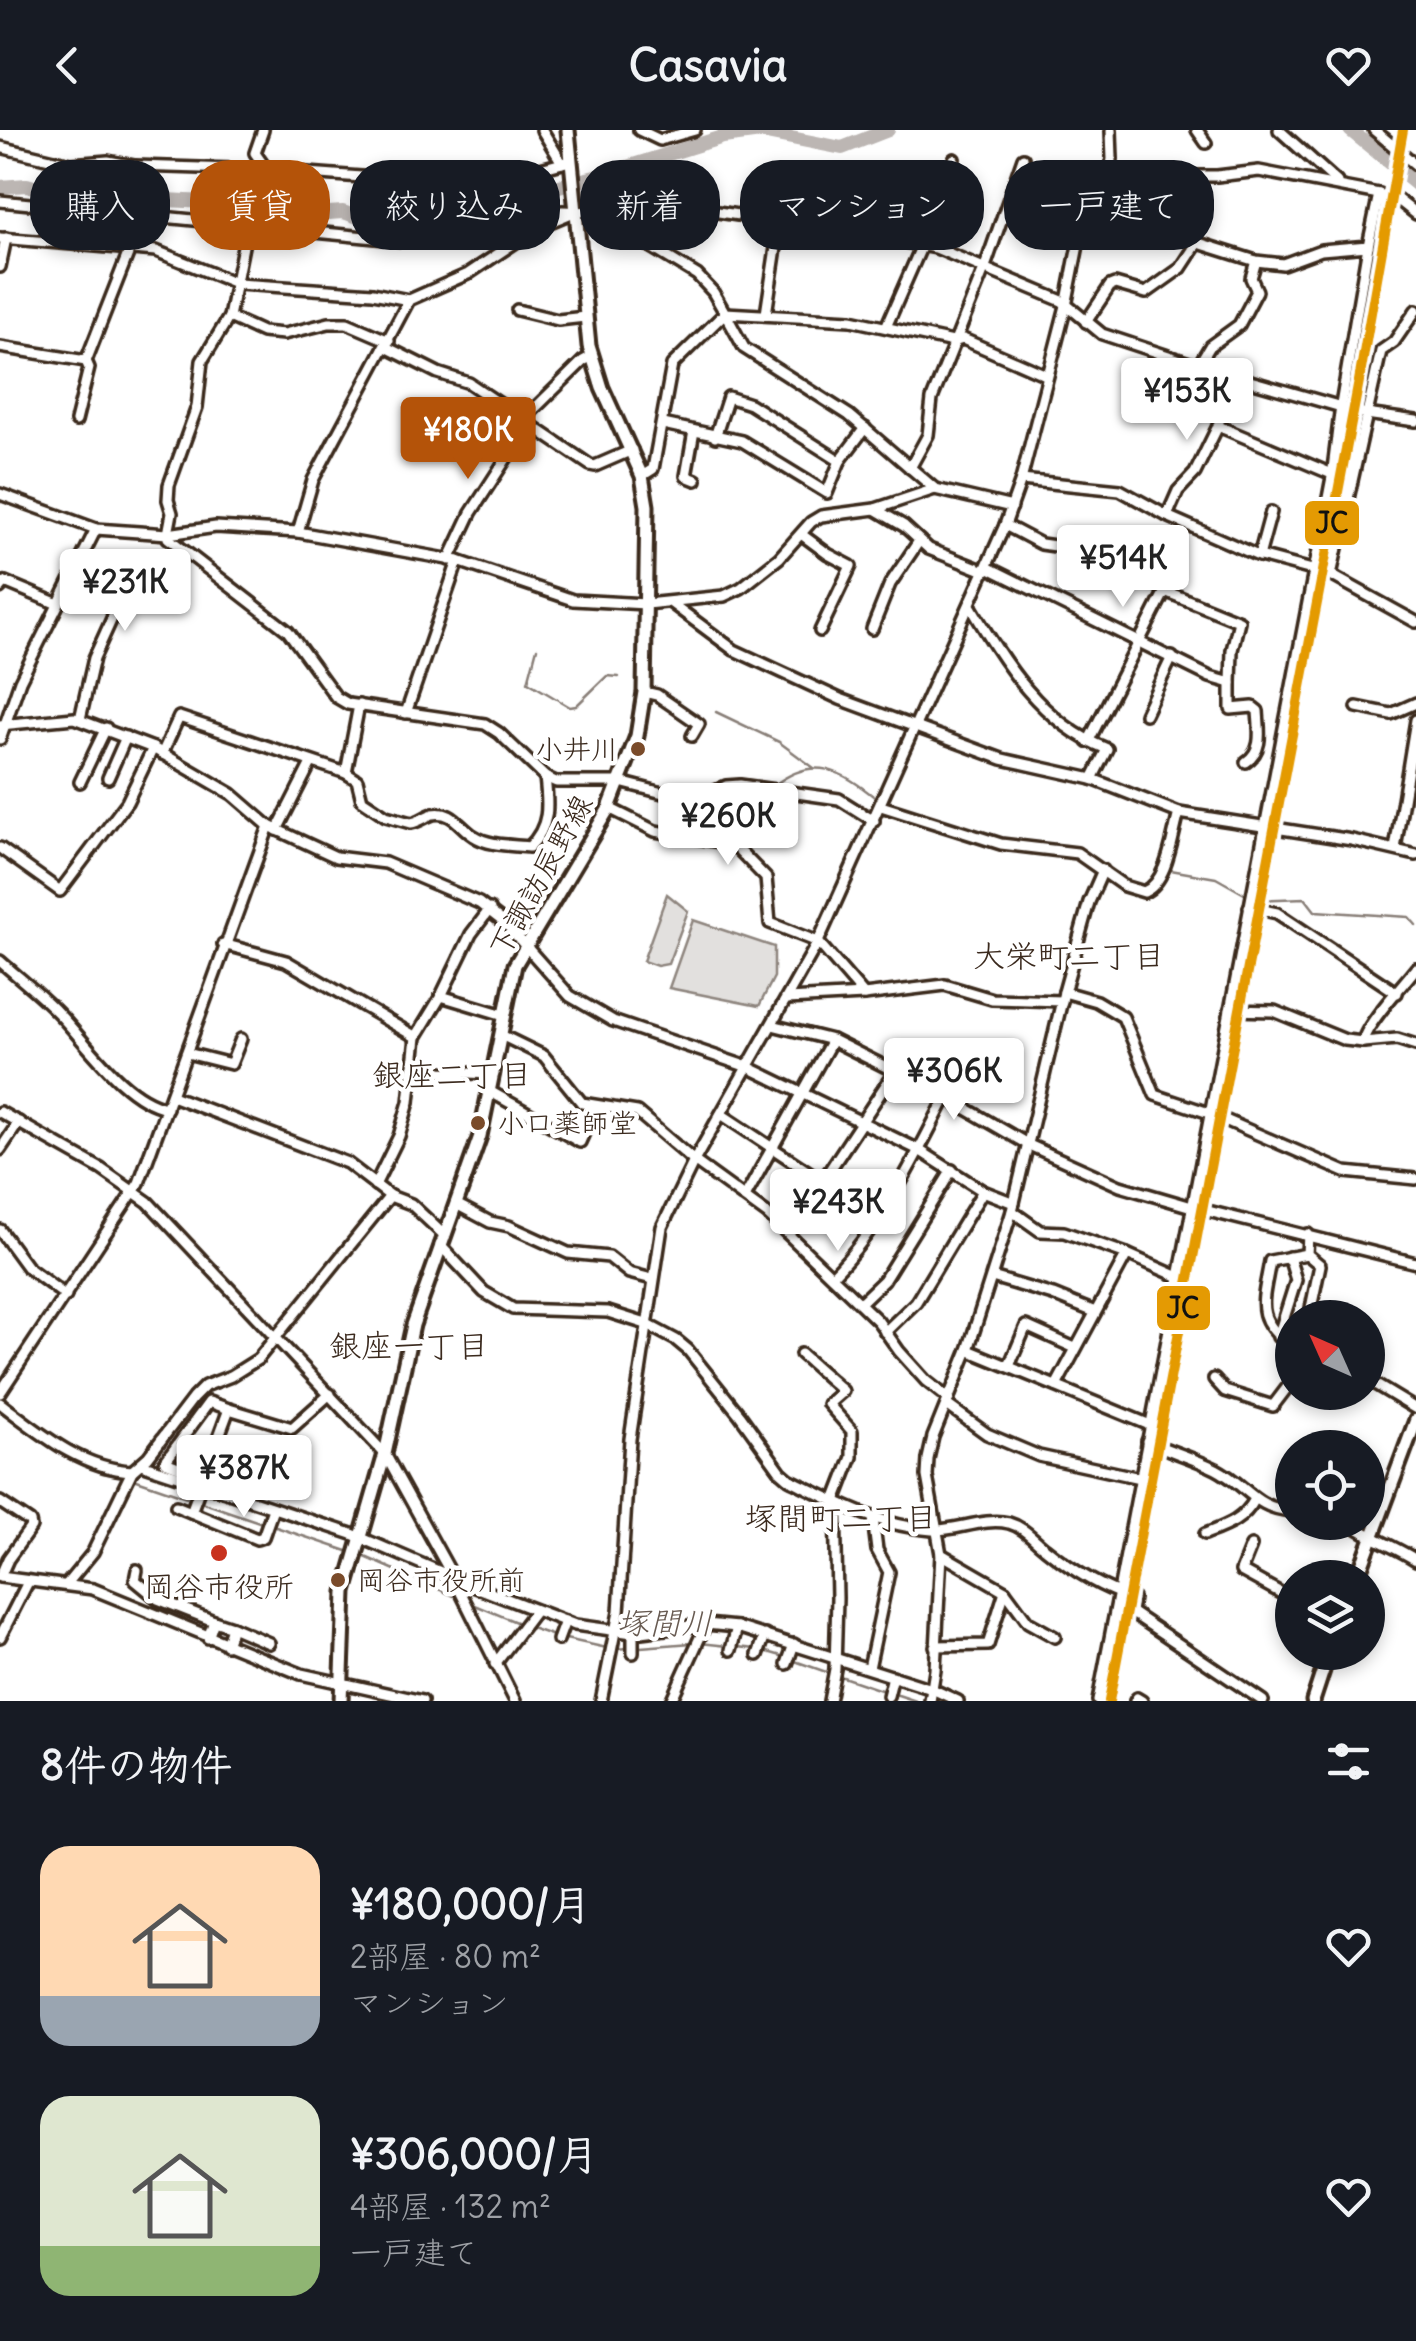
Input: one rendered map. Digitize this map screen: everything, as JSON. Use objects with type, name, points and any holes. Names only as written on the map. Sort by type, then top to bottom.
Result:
[{"type":"main road","name":"下諏訪辰野線","points":[[341,1701],[344,1610],[356,1556],[385,1454],[413,1324],[480,1136],[515,965],[609,808],[637,736],[644,692],[646,506],[642,476],[602,388],[592,356],[567,162],[568,130]]},
{"type":"main road","points":[[1385,1502],[1416,1420]]},
{"type":"main road","points":[[1312,1701],[1323,1670]]},
{"type":"street","points":[[261,160],[256,152],[264,130]]},
{"type":"street","points":[[330,175],[456,184],[498,180],[567,162],[542,130]]},
{"type":"street","points":[[639,130],[660,140],[695,130]]},
{"type":"street","points":[[1112,130],[1112,160]]},
{"type":"street","points":[[1197,130],[1206,143]]},
{"type":"street","points":[[1279,130],[1339,184]]},
{"type":"street","points":[[1374,130],[1416,165]]},
{"type":"street","points":[[0,147],[71,164],[108,161],[190,168]]},
{"type":"street","points":[[910,468],[928,435],[932,399],[985,266],[1022,158]]},
{"type":"street","points":[[1214,176],[1260,171],[1339,184],[1397,198],[1416,214]]},
{"type":"street","points":[[1098,1701],[1315,570],[1340,405],[1379,194]]},
{"type":"street","points":[[0,201],[30,205]]},
{"type":"street","points":[[144,250],[174,256],[238,284],[373,293],[409,300],[468,274],[575,206]]},
{"type":"street","points":[[330,233],[433,241],[506,228],[580,208]]},
{"type":"street","points":[[0,267],[3,238],[30,240]]},
{"type":"street","points":[[1214,247],[1256,261],[1283,264],[1321,250],[1368,246]]},
{"type":"street","points":[[76,421],[89,368],[86,361],[128,250]]},
{"type":"street","points":[[244,250],[229,317],[202,361],[197,407],[169,485],[172,513],[168,538],[288,631],[336,697],[348,704],[492,726],[545,777],[556,782],[620,782],[688,800],[701,800],[726,786],[740,784],[838,799],[874,821]]},
{"type":"street","points":[[656,250],[697,275],[713,292],[744,348],[865,428],[934,489],[1012,506]]},
{"type":"street","points":[[766,314],[776,250]]},
{"type":"street","points":[[886,327],[924,250]]},
{"type":"street","points":[[938,250],[985,266],[1062,301],[1102,334],[1230,376],[1366,414],[1416,422]]},
{"type":"street","points":[[601,1701],[619,1612],[630,1439],[652,1279],[666,1217],[694,1160],[818,942],[1005,525],[1021,480],[1077,250]]},
{"type":"street","points":[[1086,322],[1110,286],[1146,293],[1181,268],[1193,250]]},
{"type":"street","points":[[1198,366],[1210,346],[1243,320],[1257,290],[1251,278],[1256,261]]},
{"type":"street","points":[[298,532],[313,480],[409,300]]},
{"type":"street","points":[[517,310],[558,320],[585,317]]},
{"type":"street","points":[[1330,575],[1381,350],[1394,342],[1416,310]]},
{"type":"street","points":[[642,476],[653,469],[672,365],[724,313],[851,320],[952,342],[963,339],[1046,375]]},
{"type":"street","points":[[229,317],[262,332],[284,334],[329,323],[347,323],[438,373],[469,383],[592,465],[632,450]]},
{"type":"street","points":[[0,347],[86,361]]},
{"type":"street","points":[[406,713],[471,513],[525,422],[582,361],[592,356]]},
{"type":"street","points":[[1167,516],[1178,491],[1195,473],[1218,426],[1230,376]]},
{"type":"street","points":[[715,438],[728,397],[762,410],[780,426],[840,462]]},
{"type":"street","points":[[663,424],[742,441],[827,493],[840,462],[865,428]]},
{"type":"street","points":[[1218,426],[1351,482]]},
{"type":"street","points":[[694,431],[686,476],[696,480]]},
{"type":"street","points":[[1021,480],[1120,490],[1167,516],[1259,556],[1330,575],[1416,622]]},
{"type":"street","points":[[0,494],[96,529],[168,534],[240,527],[298,532],[453,560],[573,600],[646,604],[724,596],[742,588],[821,516],[875,509],[934,489]]},
{"type":"street","points":[[875,509],[948,558],[986,569],[1210,677],[1231,683]]},
{"type":"street","points":[[1259,556],[1271,512]]},
{"type":"street","points":[[1005,525],[1042,544],[1083,550],[1116,561],[1141,573],[1164,591],[1239,621],[1232,650],[1231,709],[1258,710],[1260,742],[1255,756],[1246,762]]},
{"type":"street","points":[[0,740],[20,680],[96,529]]},
{"type":"street","points":[[801,534],[852,566],[820,631]]},
{"type":"street","points":[[872,629],[890,584],[918,541]]},
{"type":"street","points":[[76,570],[90,588],[104,597],[114,614],[94,658],[80,719]]},
{"type":"street","points":[[0,588],[5,582],[58,604]]},
{"type":"street","points":[[1088,742],[1164,591]]},
{"type":"street","points":[[671,602],[734,650],[840,699],[1002,760],[1092,779],[1179,813],[1416,855]]},
{"type":"street","points":[[970,606],[1016,679],[1088,742],[1107,749],[1092,779]]},
{"type":"street","points":[[1145,714],[1172,657]]},
{"type":"street","points":[[644,692],[657,695],[699,724],[692,736]]},
{"type":"street","points":[[1357,708],[1392,714],[1416,702]]},
{"type":"street","points":[[346,773],[359,705]]},
{"type":"street","points":[[0,848],[60,891],[126,802],[179,717],[346,773],[357,780],[362,800],[386,816],[411,824],[432,814],[445,814],[458,820],[472,836],[484,840],[529,846],[539,836],[549,814],[545,777]]},
{"type":"street","points":[[3,724],[80,719],[157,751],[232,794],[255,818],[273,828],[336,857],[385,864],[490,910],[570,996],[613,1022],[748,1067],[863,1122],[919,1150],[1013,1207],[1040,1231],[1064,1232],[1179,1276]]},
{"type":"street","points":[[1395,849],[1416,720]]},
{"type":"street","points":[[80,782],[106,728]]},
{"type":"street","points":[[108,778],[126,737]]},
{"type":"street","points":[[0,1393],[135,1192],[224,944],[273,828],[311,763]]},
{"type":"street","points":[[881,806],[1001,844],[1077,853],[1131,890],[1150,890],[1162,871],[1179,813]]},
{"type":"street","points":[[609,808],[655,831],[733,844],[768,884],[770,924],[818,942],[864,995]]},
{"type":"street","points":[[930,1701],[941,1554],[928,1460],[932,1437],[968,1350],[992,1277],[1029,1145],[1063,997],[1089,902],[1103,870]]},
{"type":"street","points":[[1250,907],[1278,913],[1397,993]]},
{"type":"street","points":[[375,1185],[399,1136],[409,1102],[416,1037],[471,934],[490,910]]},
{"type":"street","points":[[224,944],[286,961],[416,1037]]},
{"type":"street","points":[[0,961],[59,1014],[82,1043],[118,1077],[151,1105],[167,1108]]},
{"type":"street","points":[[1363,1042],[1364,1030],[1416,968]]},
{"type":"street","points":[[787,999],[946,986],[992,999],[1063,997],[1096,1002],[1123,1017],[1155,1095],[1210,1113],[1346,1172],[1416,1179]]},
{"type":"street","points":[[441,996],[504,1016]]},
{"type":"street","points":[[1230,1010],[1274,1011],[1345,1040],[1397,1039],[1416,1044]]},
{"type":"street","points":[[772,1024],[832,1040],[946,1097],[1029,1145],[1120,1186],[1416,1263]]},
{"type":"street","points":[[501,1035],[544,1056],[582,1103],[637,1112],[789,1232],[860,1303],[926,1382],[986,1434],[1039,1456],[1088,1470],[1140,1478]]},
{"type":"street","points":[[187,1053],[231,1064],[240,1039]]},
{"type":"street","points":[[745,1198],[832,1040]]},
{"type":"street","points":[[415,1062],[441,1072],[494,1074]]},
{"type":"street","points":[[789,1232],[895,1071]]},
{"type":"street","points":[[491,1092],[580,1142],[596,1106]]},
{"type":"street","points":[[172,1096],[346,1163],[390,1196],[411,1204],[484,1292],[513,1308],[608,1312],[646,1324],[688,1350],[781,1472],[835,1501],[873,1518],[936,1530],[1008,1523],[1024,1530],[1069,1566],[1133,1598],[1132,1612],[1263,1701]]},
{"type":"street","points":[[832,1276],[856,1251],[919,1150],[946,1097]]},
{"type":"street","points":[[0,1112],[135,1192],[162,1214],[385,1454],[515,1701]]},
{"type":"street","points":[[721,1114],[877,1217]]},
{"type":"street","points":[[0,1150],[19,1122]]},
{"type":"street","points":[[860,1303],[884,1280],[952,1170]]},
{"type":"street","points":[[885,1332],[916,1302],[984,1192]]},
{"type":"street","points":[[66,1586],[93,1552],[136,1468],[205,1386],[249,1366],[390,1196]]},
{"type":"street","points":[[456,1204],[568,1253],[609,1256],[629,1273],[652,1279]]},
{"type":"street","points":[[0,1230],[26,1266],[66,1296]]},
{"type":"street","points":[[1307,1254],[1308,1234]]},
{"type":"street","points":[[1056,1386],[1127,1254]]},
{"type":"street","points":[[1275,1331],[1262,1311],[1270,1261],[1307,1254],[1320,1265],[1313,1300]]},
{"type":"street","points":[[1289,1257],[1296,1280],[1290,1300]]},
{"type":"street","points":[[992,1277],[1095,1312]]},
{"type":"street","points":[[1009,1366],[1026,1326],[1076,1348]]},
{"type":"street","points":[[968,1350],[1150,1425]]},
{"type":"street","points":[[801,1354],[843,1391],[828,1404],[852,1431],[852,1457],[835,1501],[835,1657],[829,1701]]},
{"type":"street","points":[[1214,1379],[1225,1392],[1275,1405]]},
{"type":"street","points":[[1385,1390],[1416,1409]]},
{"type":"street","points":[[270,1519],[263,1537],[258,1539],[198,1495],[166,1462],[210,1402],[292,1428],[330,1394]]},
{"type":"street","points":[[0,1403],[64,1449],[104,1468],[136,1468],[198,1495],[270,1519],[362,1538],[453,1578],[530,1620],[562,1631],[614,1632],[633,1643],[706,1624],[734,1638],[790,1654],[835,1657],[958,1701]]},
{"type":"street","points":[[176,1506],[198,1495],[229,1409]]},
{"type":"street","points":[[1147,1441],[1215,1468],[1265,1507],[1275,1509]]},
{"type":"street","points":[[1205,1534],[1248,1512],[1254,1498]]},
{"type":"street","points":[[0,1502],[32,1527],[0,1577],[93,1590],[226,1646],[343,1685],[422,1701]]},
{"type":"street","points":[[869,1668],[889,1572],[877,1550],[873,1518]]},
{"type":"street","points":[[1374,1540],[1396,1547],[1416,1560]]},
{"type":"street","points":[[1250,1546],[1241,1572],[1275,1590]]},
{"type":"street","points":[[941,1554],[1005,1592],[1028,1622],[1054,1637]]},
{"type":"street","points":[[137,1570],[135,1580],[147,1592],[269,1643]]},
{"type":"street","points":[[0,1638],[28,1582]]},
{"type":"street","points":[[935,1646],[988,1644],[1005,1592]]},
{"type":"street","points":[[495,1664],[530,1620]]},
{"type":"street","points":[[208,1638],[214,1621]]},
{"type":"street","points":[[671,1701],[706,1624]]},
{"type":"street","points":[[226,1646],[232,1628]]},
{"type":"street","points":[[889,1692],[893,1676]]},
{"type":"shaded area","points":[[667,894],[688,911],[668,964],[657,966],[643,961]]},
{"type":"shaded area","points":[[693,920],[774,947],[774,977],[759,1006],[669,988]]},
{"type":"waterway","points":[[0,187],[27,185],[54,193],[77,183],[105,180],[136,185],[166,200],[227,203],[299,215],[343,212],[410,235],[448,230],[509,202],[723,137],[761,132],[842,148],[888,130]]},
{"type":"waterway","points":[[1350,130],[1416,184]]},
{"type":"waterway","points":[[537,648],[528,682],[570,707],[576,706],[607,676],[619,677]]},
{"type":"waterway","points":[[716,712],[779,742],[814,768]]},
{"type":"waterway","points":[[773,786],[801,770],[814,768],[839,774],[877,799]]},
{"type":"waterway","points":[[1165,869],[1216,878],[1255,900],[1305,898],[1315,911],[1409,917],[1416,925]]},
{"type":"waterway","name":"塚間川","points":[[0,1410],[28,1429]]},
{"type":"waterway","name":"塚間川","points":[[55,1448],[69,1456]]},
{"type":"waterway","name":"塚間川","points":[[86,1464],[102,1473],[121,1476]]},
{"type":"waterway","name":"塚間川","points":[[134,1479],[265,1524]]},
{"type":"waterway","name":"塚間川","points":[[273,1526],[350,1552]]},
{"type":"waterway","name":"塚間川","points":[[363,1556],[461,1599]]},
{"type":"waterway","name":"塚間川","points":[[468,1602],[521,1624]]},
{"type":"waterway","name":"塚間川","points":[[528,1627],[554,1636]]},
{"type":"waterway","name":"塚間川","points":[[561,1638],[607,1648]]},
{"type":"waterway","name":"塚間川","points":[[615,1649],[692,1643]]},
{"type":"waterway","name":"塚間川","points":[[700,1643],[756,1649]]},
{"type":"waterway","name":"塚間川","points":[[764,1651],[785,1657]]},
{"type":"waterway","name":"塚間川","points":[[792,1660],[832,1674]]},
{"type":"waterway","name":"塚間川","points":[[840,1676],[884,1691]]},
{"type":"waterway","name":"塚間川","points":[[892,1693],[916,1701]]},
{"type":"transit line","name":"JC","points":[[1109,1701],[1403,130]]},
{"type":"place","name":"小井川","points":[[638,749]]},
{"type":"place","name":"小口薬師堂","points":[[478,1123]]},
{"type":"place","name":"岡谷市役所","points":[[219,1553]]},
{"type":"place","name":"岡谷市役所前","points":[[338,1580]]},
{"type":"district","name":"大栄町二丁目","points":[[1069,956]]},
{"type":"district","name":"銀座二丁目","points":[[452,1075]]},
{"type":"district","name":"銀座一丁目","points":[[409,1346]]},
{"type":"district","name":"塚間町二丁目","points":[[841,1518]]}]
